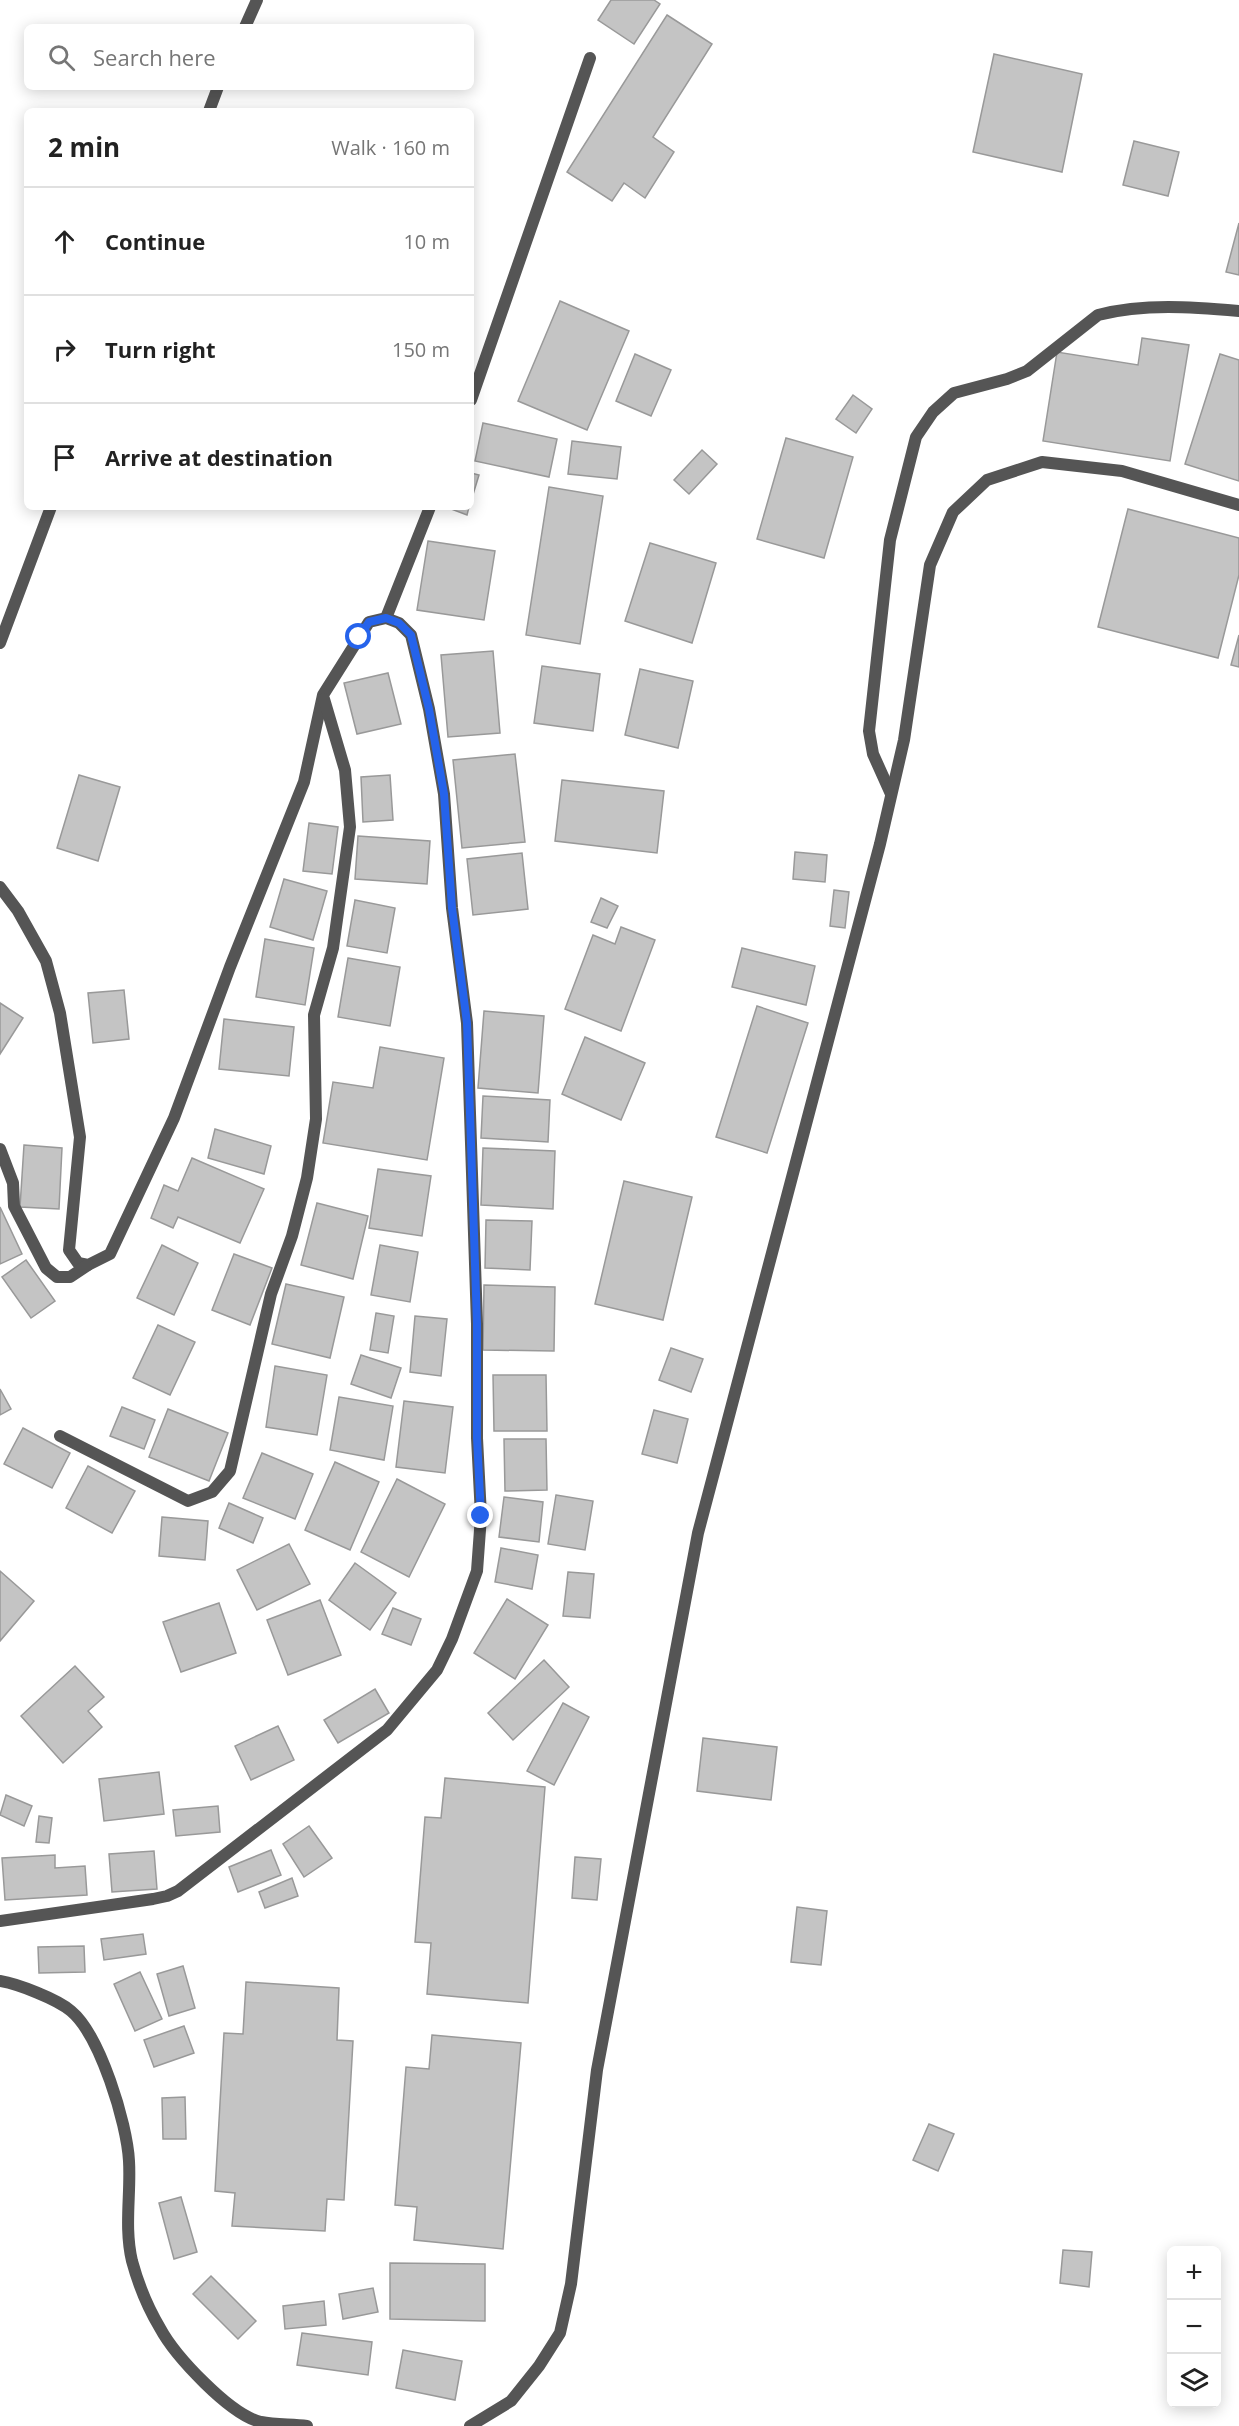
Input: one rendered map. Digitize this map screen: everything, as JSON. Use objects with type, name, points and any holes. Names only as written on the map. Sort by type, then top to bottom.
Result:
[{"type":"street","points":[[246,24],[257,0]]},
{"type":"street","points":[[474,391],[590,58]]},
{"type":"street","points":[[209,108],[217,90]]},
{"type":"street","points":[[891,794],[877,764],[870,741],[881,610],[890,540],[905,476],[916,437],[933,411],[954,393],[1007,379],[1027,371],[1098,315],[1183,306],[1239,311]]},
{"type":"street","points":[[470,2426],[511,2401],[539,2366],[560,2333],[571,2284],[597,2070],[698,1533],[880,843],[904,740],[930,565],[953,512],[987,480],[1042,462],[1122,471],[1239,504]]},
{"type":"street","points":[[0,643],[50,510]]},
{"type":"street","points":[[386,618],[429,510]]},
{"type":"street","points":[[0,1149],[13,1184],[14,1206],[46,1268],[57,1277],[70,1277],[110,1254],[174,1118],[230,967],[304,782],[323,695],[365,627],[373,620],[386,618],[399,623],[411,635],[429,709],[444,794],[452,908],[467,1023],[481,1516],[477,1572],[452,1639],[437,1670],[387,1730],[178,1891],[153,1899],[0,1921]]},
{"type":"street","points":[[60,1436],[188,1501],[212,1492],[230,1471],[271,1294],[292,1236],[307,1178],[316,1119],[314,1015],[333,948],[350,827],[345,770],[323,695]]},
{"type":"street","points":[[0,887],[18,912],[46,961],[60,1013],[80,1137],[69,1250],[78,1263],[88,1265]]},
{"type":"street","points":[[0,1981],[45,1997],[71,2011],[87,2033],[115,2091],[129,2160],[127,2218],[132,2261],[160,2329],[194,2371],[232,2408],[261,2422],[307,2426]]},
{"type":"building","points":[[611,0],[654,0],[660,4],[634,44],[598,20]]},
{"type":"building","points":[[667,15],[712,44],[653,137],[674,152],[645,198],[624,183],[612,201],[567,172]]},
{"type":"building","points":[[994,54],[1082,74],[1062,172],[973,152]]},
{"type":"building","points":[[1134,141],[1179,152],[1168,196],[1123,185]]},
{"type":"building","points":[[1239,223],[1239,275],[1226,272]]},
{"type":"building","points":[[560,301],[629,331],[587,430],[518,401]]},
{"type":"building","points":[[1142,338],[1189,345],[1170,461],[1043,441],[1057,352],[1138,365]]},
{"type":"building","points":[[635,354],[671,370],[651,416],[616,401]]},
{"type":"building","points":[[1220,354],[1239,360],[1239,481],[1185,464]]},
{"type":"building","points":[[853,395],[872,409],[856,433],[836,419]]},
{"type":"building","points":[[483,423],[557,439],[549,477],[475,461]]},
{"type":"building","points":[[786,438],[853,457],[824,558],[757,539]]},
{"type":"building","points":[[572,441],[621,447],[617,479],[568,474]]},
{"type":"building","points":[[702,450],[717,464],[689,494],[674,480]]},
{"type":"building","points":[[474,474],[479,475],[474,491]]},
{"type":"building","points":[[549,487],[603,496],[580,644],[526,635]]},
{"type":"building","points":[[1128,509],[1239,538],[1239,575],[1218,658],[1098,627]]},
{"type":"building","points":[[454,510],[468,510],[467,515]]},
{"type":"building","points":[[428,541],[495,551],[484,620],[417,610]]},
{"type":"building","points":[[650,543],[716,563],[692,643],[625,621]]},
{"type":"building","points":[[1239,635],[1239,667],[1231,665]]},
{"type":"building","points":[[493,651],[500,733],[448,737],[441,655]]},
{"type":"building","points":[[542,666],[600,674],[593,731],[534,723]]},
{"type":"building","points":[[640,669],[693,681],[678,748],[625,735]]},
{"type":"building","points":[[388,673],[401,724],[357,734],[344,683]]},
{"type":"building","points":[[515,754],[525,842],[462,848],[453,760]]},
{"type":"building","points":[[79,775],[120,787],[98,861],[57,848]]},
{"type":"building","points":[[390,775],[393,820],[363,822],[361,777]]},
{"type":"building","points":[[562,780],[664,791],[657,853],[555,841]]},
{"type":"building","points":[[309,823],[338,827],[332,874],[303,871]]},
{"type":"building","points":[[358,836],[430,841],[427,884],[355,879]]},
{"type":"building","points":[[795,852],[827,855],[825,882],[793,879]]},
{"type":"building","points":[[522,853],[528,909],[473,915],[467,859]]},
{"type":"building","points":[[284,879],[327,891],[313,940],[270,927]]},
{"type":"building","points":[[834,890],[849,892],[845,928],[830,926]]},
{"type":"building","points":[[601,898],[618,906],[607,928],[591,922]]},
{"type":"building","points":[[355,900],[395,908],[387,953],[347,946]]},
{"type":"building","points":[[621,927],[655,940],[621,1031],[565,1009],[593,935],[615,944]]},
{"type":"building","points":[[265,939],[314,948],[305,1005],[256,997]]},
{"type":"building","points":[[742,948],[815,966],[806,1005],[732,987]]},
{"type":"building","points":[[348,958],[400,967],[390,1026],[338,1017]]},
{"type":"building","points":[[124,990],[129,1039],[93,1043],[88,993]]},
{"type":"building","points":[[0,1003],[23,1018],[0,1054]]},
{"type":"building","points":[[757,1006],[808,1023],[767,1153],[716,1137]]},
{"type":"building","points":[[484,1011],[544,1016],[538,1093],[478,1088]]},
{"type":"building","points":[[224,1019],[294,1027],[289,1076],[219,1069]]},
{"type":"building","points":[[585,1037],[645,1063],[621,1120],[562,1094]]},
{"type":"building","points":[[380,1047],[444,1058],[427,1160],[323,1143],[333,1082],[373,1088]]},
{"type":"building","points":[[483,1096],[550,1100],[548,1142],[481,1138]]},
{"type":"building","points":[[215,1129],[271,1146],[264,1174],[208,1158]]},
{"type":"building","points":[[24,1145],[62,1148],[59,1209],[20,1207]]},
{"type":"building","points":[[483,1148],[555,1151],[553,1209],[481,1205]]},
{"type":"building","points":[[192,1158],[264,1189],[240,1243],[178,1217],[173,1228],[151,1218],[164,1185],[178,1191]]},
{"type":"building","points":[[378,1169],[431,1176],[422,1236],[369,1228]]},
{"type":"building","points":[[624,1181],[692,1197],[663,1320],[595,1304]]},
{"type":"building","points":[[317,1203],[368,1216],[353,1279],[301,1265]]},
{"type":"building","points":[[0,1207],[22,1254],[0,1264]]},
{"type":"building","points":[[486,1220],[532,1221],[530,1270],[485,1268]]},
{"type":"building","points":[[162,1245],[198,1263],[174,1315],[137,1298]]},
{"type":"building","points":[[380,1245],[418,1252],[410,1302],[371,1295]]},
{"type":"building","points":[[234,1254],[272,1268],[250,1325],[212,1310]]},
{"type":"building","points":[[26,1260],[55,1301],[31,1318],[2,1277]]},
{"type":"building","points":[[286,1284],[344,1297],[330,1358],[272,1344]]},
{"type":"building","points":[[484,1285],[555,1287],[554,1351],[483,1350]]},
{"type":"building","points":[[376,1313],[394,1316],[388,1353],[370,1350]]},
{"type":"building","points":[[415,1316],[447,1319],[441,1376],[410,1372]]},
{"type":"building","points":[[158,1325],[195,1342],[170,1395],[133,1378]]},
{"type":"building","points":[[671,1348],[703,1359],[691,1392],[659,1380]]},
{"type":"building","points":[[361,1355],[401,1368],[391,1398],[351,1384]]},
{"type":"building","points":[[275,1366],[327,1375],[317,1435],[266,1427]]},
{"type":"building","points":[[493,1375],[546,1375],[547,1431],[494,1431]]},
{"type":"building","points":[[0,1389],[11,1409],[0,1415]]},
{"type":"building","points":[[339,1397],[393,1406],[384,1460],[330,1450]]},
{"type":"building","points":[[404,1401],[453,1407],[445,1473],[396,1467]]},
{"type":"building","points":[[122,1407],[155,1420],[144,1449],[110,1436]]},
{"type":"building","points":[[168,1409],[228,1433],[209,1481],[149,1457]]},
{"type":"building","points":[[654,1410],[688,1419],[677,1463],[642,1454]]},
{"type":"building","points":[[23,1428],[70,1453],[52,1488],[4,1464]]},
{"type":"building","points":[[504,1439],[546,1439],[547,1490],[505,1491]]},
{"type":"building","points":[[262,1453],[313,1474],[295,1519],[243,1498]]},
{"type":"building","points":[[335,1462],[379,1482],[350,1550],[305,1530]]},
{"type":"building","points":[[88,1466],[135,1491],[112,1533],[66,1508]]},
{"type":"building","points":[[397,1479],[445,1504],[409,1577],[361,1552]]},
{"type":"building","points":[[556,1495],[593,1501],[585,1550],[548,1544]]},
{"type":"building","points":[[504,1497],[543,1502],[539,1542],[499,1537]]},
{"type":"building","points":[[229,1503],[263,1518],[253,1543],[219,1528]]},
{"type":"building","points":[[162,1517],[208,1521],[205,1560],[159,1556]]},
{"type":"building","points":[[289,1544],[310,1584],[257,1610],[237,1570]]},
{"type":"building","points":[[501,1548],[538,1555],[532,1589],[495,1582]]},
{"type":"building","points":[[355,1563],[396,1593],[370,1630],[329,1600]]},
{"type":"building","points":[[0,1571],[34,1601],[0,1641]]},
{"type":"building","points":[[568,1572],[594,1574],[590,1618],[563,1616]]},
{"type":"building","points":[[507,1599],[548,1625],[515,1679],[474,1653]]},
{"type":"building","points":[[320,1600],[341,1655],[288,1675],[267,1620]]},
{"type":"building","points":[[219,1603],[236,1653],[181,1672],[163,1622]]},
{"type":"building","points":[[393,1608],[421,1619],[411,1645],[382,1634]]},
{"type":"building","points":[[544,1660],[569,1687],[513,1740],[488,1713]]},
{"type":"building","points":[[75,1666],[104,1697],[88,1711],[102,1727],[63,1763],[21,1716]]},
{"type":"building","points":[[375,1689],[389,1713],[338,1743],[324,1720]]},
{"type":"building","points":[[563,1703],[589,1717],[554,1785],[527,1771]]},
{"type":"building","points":[[278,1726],[294,1760],[251,1780],[235,1746]]},
{"type":"building","points":[[703,1738],[777,1747],[771,1800],[697,1791]]},
{"type":"building","points":[[159,1772],[164,1814],[104,1821],[99,1779]]},
{"type":"building","points":[[445,1778],[545,1787],[528,2003],[427,1994],[431,1943],[415,1942],[425,1817],[441,1818]]},
{"type":"building","points":[[6,1795],[32,1806],[24,1826],[0,1815]]},
{"type":"building","points":[[218,1806],[220,1832],[176,1836],[173,1810]]},
{"type":"building","points":[[39,1816],[52,1818],[49,1843],[36,1842]]},
{"type":"building","points":[[309,1826],[332,1858],[304,1877],[283,1844]]},
{"type":"building","points":[[271,1850],[281,1875],[238,1892],[229,1867]]},
{"type":"building","points":[[154,1851],[157,1889],[112,1892],[109,1854]]},
{"type":"building","points":[[55,1855],[55,1868],[85,1866],[87,1895],[5,1900],[2,1858]]},
{"type":"building","points":[[575,1857],[601,1859],[597,1900],[572,1898]]},
{"type":"building","points":[[292,1878],[298,1896],[265,1908],[259,1892]]},
{"type":"building","points":[[797,1907],[827,1911],[821,1965],[791,1962]]},
{"type":"building","points":[[143,1934],[146,1954],[104,1960],[101,1939]]},
{"type":"building","points":[[84,1946],[85,1972],[39,1973],[38,1947]]},
{"type":"building","points":[[183,1966],[195,2008],[169,2016],[157,1974]]},
{"type":"building","points":[[140,1972],[162,2019],[135,2031],[114,1984]]},
{"type":"building","points":[[246,1982],[339,1988],[337,2040],[353,2041],[344,2200],[327,2199],[325,2231],[232,2226],[235,2193],[215,2191],[224,2033],[243,2034]]},
{"type":"building","points":[[184,2026],[194,2053],[154,2067],[144,2040]]},
{"type":"building","points":[[432,2035],[521,2043],[503,2249],[414,2240],[417,2207],[395,2205],[406,2067],[429,2069]]},
{"type":"building","points":[[185,2097],[186,2139],[163,2139],[162,2098]]},
{"type":"building","points":[[929,2124],[954,2134],[938,2171],[913,2160]]},
{"type":"building","points":[[181,2197],[197,2252],[174,2259],[159,2203]]},
{"type":"building","points":[[1063,2250],[1092,2252],[1089,2287],[1060,2283]]},
{"type":"building","points":[[390,2263],[485,2264],[485,2321],[390,2319]]},
{"type":"building","points":[[211,2276],[256,2321],[238,2339],[193,2294]]},
{"type":"building","points":[[373,2288],[378,2312],[343,2319],[339,2294]]},
{"type":"building","points":[[324,2301],[326,2325],[285,2329],[283,2306]]},
{"type":"building","points":[[302,2333],[372,2342],[368,2375],[297,2365]]},
{"type":"building","points":[[403,2350],[462,2361],[455,2400],[396,2388]]},
{"type":"route","points":[[359,637],[369,622],[386,618],[399,623],[411,635],[429,709],[444,794],[452,908],[467,1023],[481,1516]]}]
